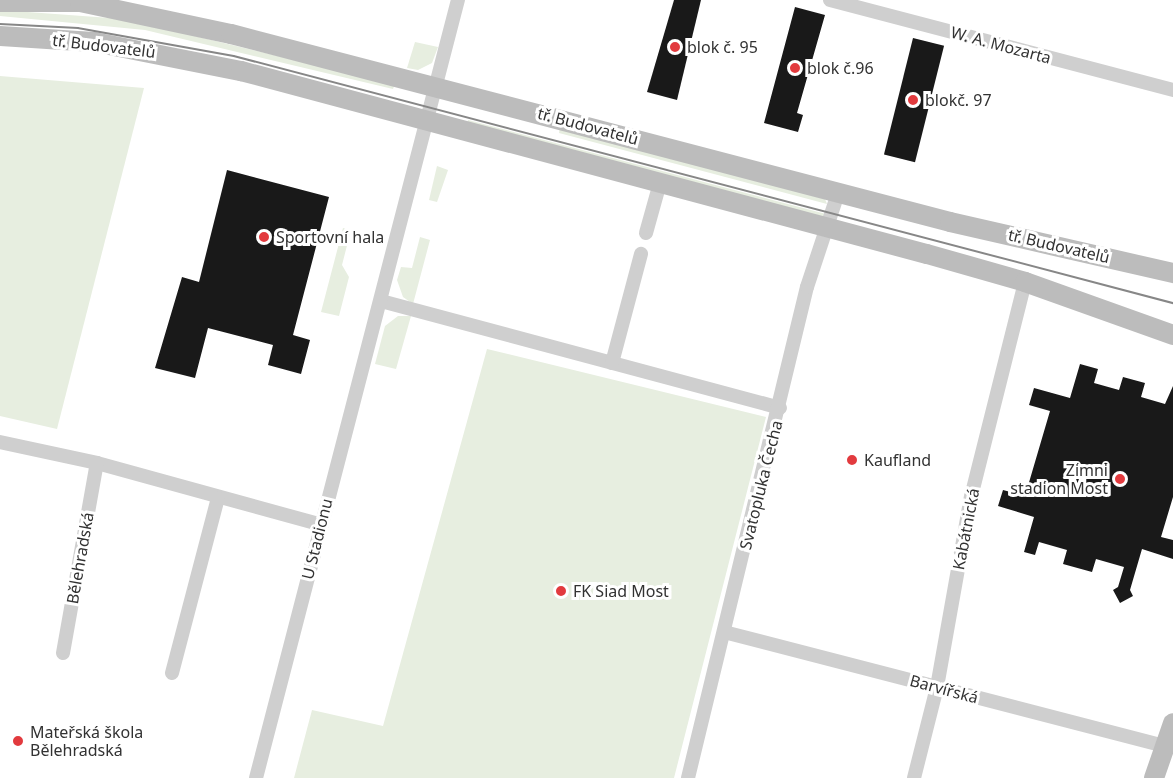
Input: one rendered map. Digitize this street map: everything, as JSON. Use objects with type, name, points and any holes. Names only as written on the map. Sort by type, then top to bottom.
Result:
[{"type":"street","name":"U Stadionu","points":[[256,778],[319,524],[381,301],[427,123],[434,85],[458,0]]},
{"type":"street","name":"W. A. Mozarta","points":[[830,0],[1173,90]]},
{"type":"street","name":"tř. Budovatelů","points":[[0,2],[81,2],[231,34],[434,85],[838,193],[1173,273]]},
{"type":"street","name":"tř. Budovatelů","points":[[0,36],[94,42],[185,57],[427,123],[826,226],[1025,282],[1173,335]]},
{"type":"street","points":[[646,233],[660,183]]},
{"type":"street","name":"Svatopluka Čecha","points":[[688,778],[826,226],[838,193]]},
{"type":"street","points":[[612,363],[641,254]]},
{"type":"street","name":"Kabátnická","points":[[914,778],[937,687],[968,507],[1025,282]]},
{"type":"street","points":[[381,301],[780,408]]},
{"type":"street","points":[[0,442],[97,463],[319,524]]},
{"type":"street","name":"Bělehradská","points":[[63,653],[97,463]]},
{"type":"street","points":[[172,673],[218,498]]},
{"type":"street","name":"Barvířská","points":[[723,632],[1166,746]]},
{"type":"street","points":[[1154,778],[1173,723]]},
{"type":"shaded area","points":[[0,10],[124,19],[395,84],[393,89],[145,30],[0,16]]},
{"type":"shaded area","points":[[415,42],[438,47],[432,63],[418,70],[407,68]]},
{"type":"shaded area","points":[[0,76],[144,88],[57,429],[0,416]]},
{"type":"shaded area","points":[[468,120],[826,214],[821,218],[467,126]]},
{"type":"shaded area","points":[[560,127],[825,199],[827,204],[559,133]]},
{"type":"shaded area","points":[[437,166],[448,170],[437,202],[429,200]]},
{"type":"shaded area","points":[[343,228],[351,230],[342,265],[349,277],[339,316],[321,312]]},
{"type":"shaded area","points":[[420,237],[430,240],[413,304],[403,297],[397,280],[401,267],[412,268]]},
{"type":"shaded area","points":[[398,316],[411,316],[396,369],[375,364],[385,326]]},
{"type":"shaded area","points":[[487,349],[766,417],[674,778],[294,778],[312,710],[383,726]]},
{"type":"building","name":"blok č. 95","points":[[674,0],[701,0],[677,100],[647,92]]},
{"type":"building","name":"blok č.96","points":[[795,7],[825,15],[797,113],[803,115],[798,132],[764,123]]},
{"type":"building","name":"blokč. 97","points":[[913,38],[944,46],[915,162],[884,154]]},
{"type":"building","name":"Sportovní hala","points":[[227,170],[329,197],[293,335],[310,340],[301,374],[268,365],[273,345],[208,328],[195,378],[155,368],[182,277],[199,282]]},
{"type":"building","points":[[1080,364],[1098,369],[1094,383],[1119,390],[1123,377],[1145,383],[1141,397],[1165,404],[1173,386],[1173,497],[1161,537],[1173,540],[1173,559],[1142,549],[1130,590],[1133,596],[1120,603],[1113,590],[1118,587],[1124,567],[1096,559],[1092,572],[1063,564],[1067,550],[1039,542],[1035,555],[1024,552],[1034,517],[998,506],[1003,490],[1025,496],[1050,411],[1029,405],[1034,388],[1070,398]]},
{"type":"tram line","points":[[0,24],[78,28],[234,56],[1173,303]]},
{"type":"place","name":"blok č. 95","points":[[675,47]]},
{"type":"place","name":"blok č.96","points":[[795,68]]},
{"type":"place","name":"blokč. 97","points":[[913,100]]},
{"type":"place","name":"Sportovní hala","points":[[264,237]]},
{"type":"place","name":"Kaufland","points":[[852,460]]},
{"type":"place","name":"Zimni stadion Most","points":[[1120,479]]},
{"type":"place","name":"FK Siad Most","points":[[561,591]]},
{"type":"place","name":"Mateřská škola Bělehradská","points":[[18,741]]}]
